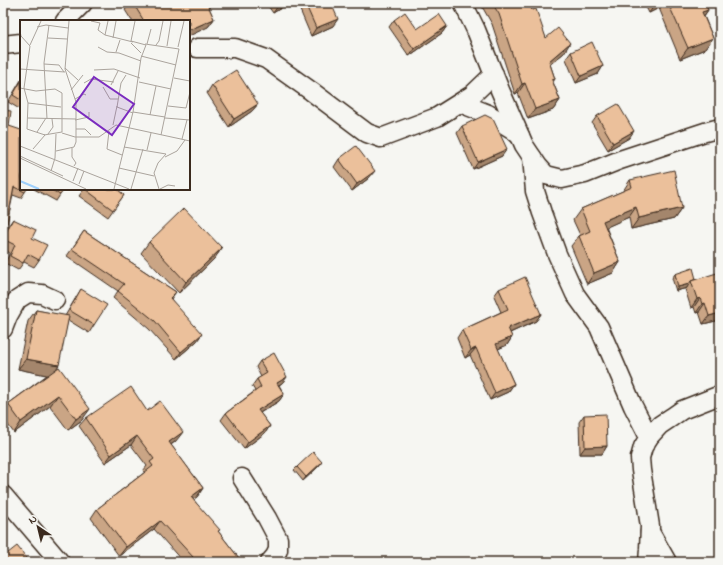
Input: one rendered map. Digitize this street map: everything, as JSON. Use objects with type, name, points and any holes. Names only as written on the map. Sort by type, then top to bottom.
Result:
[{"type":"street","points":[[66,20],[83,3]]},
{"type":"street","points":[[463,3],[476,30],[524,145],[546,175],[562,179],[585,174],[620,160],[720,128]]},
{"type":"street","points":[[3,45],[20,43]]},
{"type":"street","points":[[197,48],[235,48],[266,59],[367,133],[381,138],[437,117],[472,95],[494,74]]},
{"type":"street","points":[[460,103],[488,114],[512,129],[520,136]]},
{"type":"street","points":[[532,157],[535,191],[557,254],[575,294],[599,327],[633,406],[649,437]]},
{"type":"street","points":[[3,329],[17,300],[28,293],[42,294],[55,300]]},
{"type":"street","points":[[648,562],[650,526],[640,470],[640,458],[643,447],[649,437],[660,426],[682,410],[720,395]]},
{"type":"street","points":[[242,478],[267,518],[278,539],[278,550],[270,562]]},
{"type":"street","points":[[3,495],[60,562]]},
{"type":"street","points":[[650,532],[667,562]]},
{"type":"building","points":[[133,3],[207,3],[214,19],[190,30],[190,20],[143,20]]},
{"type":"building","points":[[305,3],[331,3],[338,19],[316,28]]},
{"type":"building","points":[[492,3],[528,3],[532,10],[536,9],[546,38],[558,28],[570,43],[549,61],[555,79],[552,80],[560,100],[535,109],[525,83],[522,84],[499,14]]},
{"type":"building","points":[[668,3],[705,3],[708,10],[702,12],[713,38],[688,48]]},
{"type":"building","points":[[405,12],[417,29],[439,14],[447,26],[414,49],[394,20]]},
{"type":"building","points":[[592,42],[603,66],[581,76],[571,52]]},
{"type":"building","points":[[236,70],[258,104],[234,119],[212,85]]},
{"type":"building","points":[[20,83],[20,99],[13,95]]},
{"type":"building","points":[[618,104],[634,131],[613,143],[597,116]]},
{"type":"building","points":[[3,110],[11,111],[9,126],[20,130],[20,190],[14,187],[7,223],[3,222]]},
{"type":"building","points":[[485,115],[493,119],[507,149],[478,162],[462,126]]},
{"type":"building","points":[[356,146],[375,171],[357,184],[339,159]]},
{"type":"building","points":[[674,170],[682,208],[639,218],[636,207],[603,221],[620,262],[594,273],[579,236],[590,231],[581,209],[632,187],[630,180]]},
{"type":"building","points":[[52,190],[63,190],[60,195]]},
{"type":"building","points":[[86,190],[118,190],[124,195],[113,210]]},
{"type":"building","points":[[184,208],[222,248],[186,282],[149,242]]},
{"type":"building","points":[[13,219],[36,230],[32,238],[47,245],[39,260],[28,254],[23,263],[10,256],[15,245],[3,238]]},
{"type":"building","points":[[84,231],[176,292],[170,298],[202,334],[181,352],[155,321],[118,291],[124,284],[72,249]]},
{"type":"building","points":[[693,268],[696,279],[691,281],[689,284],[678,287],[675,274]]},
{"type":"building","points":[[720,272],[720,313],[709,316],[705,303],[702,304],[700,298],[697,299],[691,281]]},
{"type":"building","points":[[525,277],[541,314],[508,328],[512,337],[496,344],[514,384],[495,393],[476,348],[471,350],[462,330],[508,309],[499,289]]},
{"type":"building","points":[[81,289],[107,305],[94,325],[69,310]]},
{"type":"building","points":[[36,310],[69,316],[59,365],[26,359]]},
{"type":"building","points":[[274,353],[287,377],[277,383],[284,394],[258,410],[270,426],[248,442],[226,413],[261,387],[257,379],[267,373],[260,361]]},
{"type":"building","points":[[59,367],[90,409],[76,419],[58,395],[21,422],[8,404]]},
{"type":"building","points":[[131,387],[147,411],[160,401],[183,432],[169,442],[203,488],[191,497],[220,530],[218,531],[242,562],[187,562],[193,557],[160,521],[126,547],[97,509],[153,466],[150,462],[154,459],[137,436],[111,455],[86,418]]},
{"type":"building","points":[[606,414],[607,446],[585,447],[584,415]]},
{"type":"building","points":[[313,452],[322,462],[306,477],[297,467]]},
{"type":"building","points":[[17,546],[30,562],[3,562],[3,557]]}]
